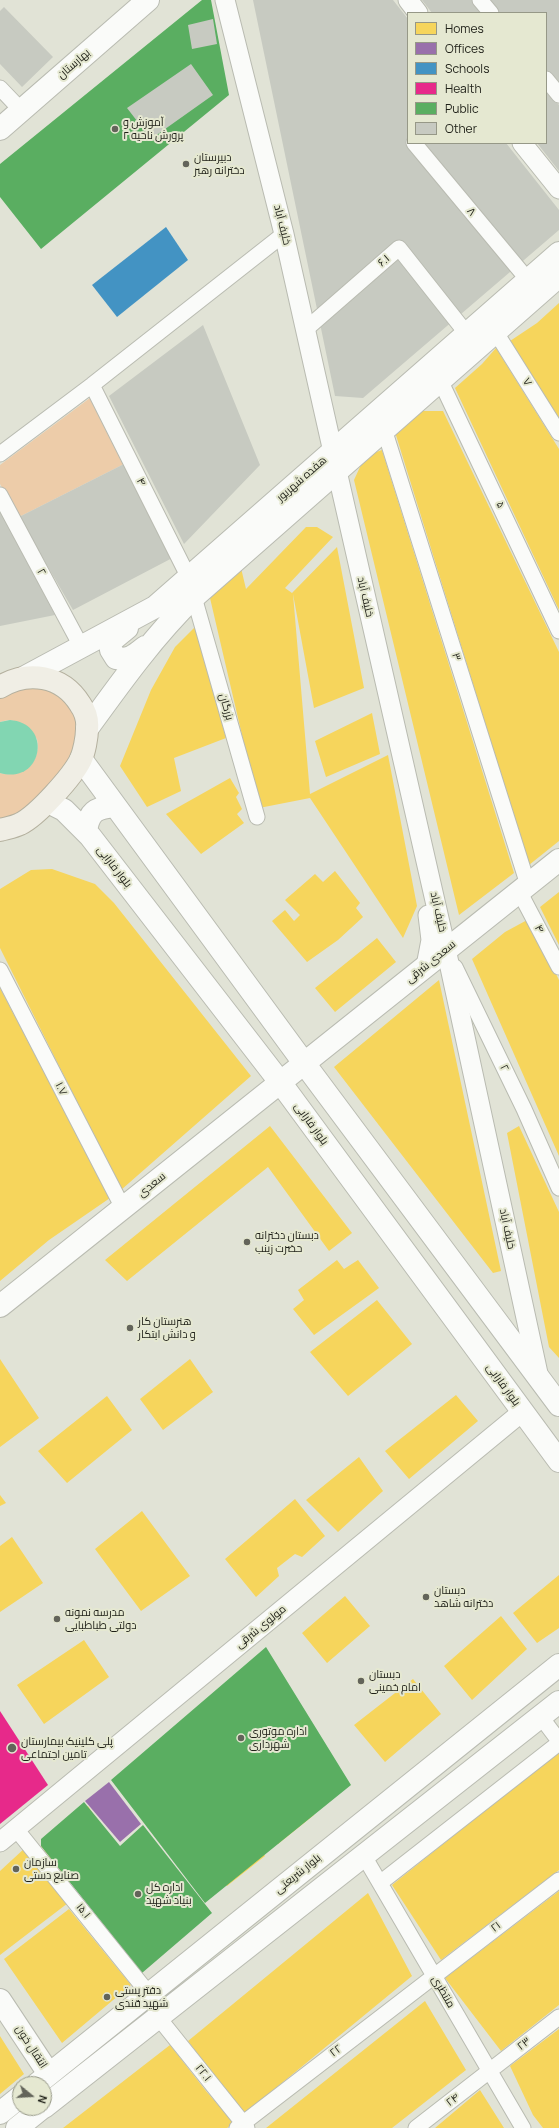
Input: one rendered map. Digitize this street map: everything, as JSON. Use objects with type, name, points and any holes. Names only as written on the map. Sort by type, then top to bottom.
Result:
[{"type":"main road","name":"بهارستان","points":[[0,129],[148,0]]},
{"type":"main road","name":"هفده شهریور","points":[[88,729],[192,587],[335,461],[467,334],[559,253]]},
{"type":"main road","name":"هفده شهریور","points":[[335,461],[384,429],[559,276]]},
{"type":"main road","name":"هفده شهریور","points":[[25,677],[82,648],[192,587]]},
{"type":"main road","points":[[153,640],[132,657],[123,660],[116,658],[111,650],[110,642],[115,637],[155,607]]},
{"type":"main road","points":[[0,687],[9,681],[25,677],[46,678],[63,685],[77,698],[85,712],[88,729],[81,759],[48,802],[22,824],[0,830]]},
{"type":"main road","points":[[81,759],[304,1063],[551,1389]]},
{"type":"main road","name":"بلوار فارابی","points":[[48,802],[64,810],[86,831],[280,1082],[559,1461]]},
{"type":"main road","points":[[86,831],[88,820],[95,811],[104,807],[114,806]]},
{"type":"main road","name":"سعدی شرقی","points":[[304,1063],[559,860]]},
{"type":"main road","name":"سعدی","points":[[0,1306],[304,1063]]},
{"type":"main road","name":"بلوار شریعتی","points":[[47,2076],[559,1665]]},
{"type":"main road","points":[[52,2100],[559,1702]]},
{"type":"main road","points":[[212,1944],[228,1962]]},
{"type":"main road","name":"انتقال خون","points":[[0,2000],[41,2076]]},
{"type":"main road","points":[[0,2113],[12,2103]]},
{"type":"main road","points":[[17,2128],[32,2116]]},
{"type":"street","name":"خلیف آباد","points":[[225,0],[284,234],[424,855],[551,1389]]},
{"type":"street","points":[[408,0],[417,12]]},
{"type":"street","points":[[480,0],[490,12]]},
{"type":"street","points":[[547,80],[559,95]]},
{"type":"street","points":[[0,88],[21,110]]},
{"type":"street","name":"۸","points":[[415,144],[528,280]]},
{"type":"street","points":[[523,144],[559,189]]},
{"type":"street","points":[[0,454],[92,385],[284,234]]},
{"type":"street","name":"۶.۱","points":[[306,330],[399,248],[467,334]]},
{"type":"street","name":"۷","points":[[495,332],[559,433]]},
{"type":"street","name":"۵","points":[[440,380],[559,630]]},
{"type":"street","name":"۴","points":[[92,385],[192,587]]},
{"type":"street","name":"۳","points":[[384,429],[524,888]]},
{"type":"street","name":"۲","points":[[0,495],[82,648]]},
{"type":"street","name":"بزرگان","points":[[192,587],[257,816]]},
{"type":"street","points":[[424,855],[420,869],[431,940],[426,966]]},
{"type":"street","name":"۴","points":[[524,888],[559,967]]},
{"type":"street","name":"۲","points":[[446,949],[524,1109],[559,1188]]},
{"type":"street","name":"۱.۷","points":[[0,970],[122,1208]]},
{"type":"street","name":"مولوی شرقی","points":[[0,1842],[522,1412]]},
{"type":"street","points":[[380,1883],[559,1742],[541,1717]]},
{"type":"street","name":"۱۵.۱","points":[[16,1829],[149,1994]]},
{"type":"street","name":"منتظری","points":[[364,1856],[523,2128]]},
{"type":"street","name":"۲۱","points":[[434,1975],[559,1880]]},
{"type":"street","name":"۲۲","points":[[243,2126],[434,1975]]},
{"type":"street","name":"۲۲.۱","points":[[158,2017],[243,2126]]},
{"type":"street","name":"۲۳","points":[[490,2071],[559,2017]]},
{"type":"street","name":"۲۴","points":[[416,2128],[490,2071]]},
{"type":"shaded area","points":[[90,398],[124,464],[19,517],[0,484],[0,465]]},
{"type":"shaded area","points":[[22,683],[69,697],[82,741],[36,807],[0,826],[0,773],[16,773],[29,767],[36,755],[38,747],[37,739],[21,724],[12,720],[0,722],[0,692]]},
{"type":"shaded area","points":[[10,720],[24,724],[33,731],[37,741],[37,752],[33,762],[26,770],[15,774],[0,773],[0,722]]},
{"type":"building: Homes","points":[[559,303],[559,419],[510,341],[537,323]]},
{"type":"building: Homes","points":[[496,348],[559,449],[559,610],[455,388],[482,364]]},
{"type":"building: Homes","points":[[422,411],[443,411],[559,652],[559,841],[529,865],[395,432]]},
{"type":"building: Homes","points":[[382,450],[514,873],[459,915],[354,480],[365,456]]},
{"type":"building: Homes","points":[[306,527],[317,527],[333,537],[285,588],[292,593],[337,547],[364,688],[314,708],[293,594],[310,794],[388,755],[417,906],[403,938],[310,798],[259,808],[210,598],[241,568],[246,589]]},
{"type":"building: Homes","points":[[197,625],[226,738],[174,758],[181,791],[147,807],[120,766],[151,690],[175,647]]},
{"type":"building: Homes","points":[[372,713],[380,754],[326,777],[315,741]]},
{"type":"building: Homes","points":[[230,778],[239,793],[236,797],[242,809],[237,814],[244,823],[201,854],[166,814]]},
{"type":"building: Homes","points":[[52,869],[95,884],[114,903],[251,1076],[121,1190],[0,948],[0,889],[31,870]]},
{"type":"building: Homes","points":[[335,871],[360,903],[356,908],[363,917],[338,940],[307,962],[272,921],[285,910],[294,921],[300,915],[285,900],[315,874],[323,882]]},
{"type":"building: Homes","points":[[559,892],[559,945],[540,907]]},
{"type":"building: Homes","points":[[529,919],[559,980],[559,1156],[472,959],[505,932]]},
{"type":"building: Homes","points":[[377,938],[396,962],[335,1012],[315,988]]},
{"type":"building: Homes","points":[[439,980],[501,1271],[493,1273],[334,1067]]},
{"type":"building: Homes","points":[[0,988],[110,1198],[49,1240],[0,1281]]},
{"type":"building: Homes","points":[[270,1126],[352,1233],[329,1251],[268,1167],[127,1281],[105,1260]]},
{"type":"building: Homes","points":[[519,1126],[559,1212],[559,1358],[549,1347],[507,1133]]},
{"type":"building: Homes","points":[[337,1260],[344,1269],[358,1260],[379,1288],[314,1335],[293,1309],[304,1300],[298,1290]]},
{"type":"building: Homes","points":[[377,1300],[412,1344],[348,1396],[310,1352]]},
{"type":"building: Homes","points":[[0,1359],[39,1418],[0,1447]]},
{"type":"building: Homes","points":[[190,1359],[213,1392],[163,1430],[140,1399]]},
{"type":"building: Homes","points":[[456,1395],[478,1421],[409,1479],[385,1451]]},
{"type":"building: Homes","points":[[107,1396],[132,1430],[67,1483],[38,1451]]},
{"type":"building: Homes","points":[[359,1457],[383,1491],[338,1532],[306,1500]]},
{"type":"building: Homes","points":[[0,1495],[6,1503],[0,1506]]},
{"type":"building: Homes","points":[[295,1499],[325,1536],[302,1557],[295,1554],[277,1568],[279,1576],[256,1597],[225,1559]]},
{"type":"building: Homes","points":[[142,1511],[190,1576],[141,1611],[95,1549]]},
{"type":"building: Homes","points":[[12,1537],[43,1583],[0,1612],[0,1546]]},
{"type":"building: Homes","points":[[559,1575],[559,1628],[537,1643],[513,1613]]},
{"type":"building: Homes","points":[[345,1596],[370,1626],[327,1663],[302,1633]]},
{"type":"building: Homes","points":[[501,1616],[527,1649],[472,1700],[444,1666]]},
{"type":"building: Homes","points":[[84,1640],[109,1677],[44,1724],[17,1685]]},
{"type":"building: Homes","points":[[413,1679],[441,1714],[385,1762],[354,1725]]},
{"type":"building: Homes","points":[[0,1722],[7,1732],[0,1737]]},
{"type":"building: Homes","points":[[559,1751],[559,1870],[441,1960],[392,1885]]},
{"type":"building: Homes","points":[[274,1765],[314,1815],[278,1844],[240,1797]]},
{"type":"building: Homes","points":[[88,1806],[113,1845],[70,1883],[41,1846]]},
{"type":"building: Homes","points":[[229,1808],[265,1856],[227,1886],[190,1837]]},
{"type":"building: Homes","points":[[26,1847],[68,1903],[0,1955],[0,1871]]},
{"type":"building: Homes","points":[[177,1877],[202,1911],[163,1946],[139,1909]]},
{"type":"building: Homes","points":[[559,1891],[559,2005],[501,2051],[445,1978]]},
{"type":"building: Homes","points":[[368,1893],[412,1976],[243,2115],[188,2041]]},
{"type":"building: Homes","points":[[69,1909],[131,1985],[62,2043],[4,1959]]},
{"type":"building: Homes","points":[[425,2001],[466,2070],[392,2128],[266,2128]]},
{"type":"building: Homes","points":[[559,2029],[559,2128],[543,2128],[533,2115],[510,2066]]},
{"type":"building: Homes","points":[[0,2036],[24,2074],[22,2076],[12,2076],[12,2084],[0,2094]]},
{"type":"building: Homes","points":[[170,2045],[206,2091],[234,2123],[227,2128],[63,2128]]},
{"type":"building: Homes","points":[[480,2090],[504,2128],[435,2128]]},
{"type":"building: Offices","points":[[109,1782],[141,1824],[120,1842],[85,1801]]},
{"type":"building: Schools","points":[[166,227],[188,260],[117,317],[92,285]]},
{"type":"building: Health","name":"پلی کلینیک بیمارستان تامین اجتماعی","points":[[0,1711],[48,1785],[0,1824]]},
{"type":"building: Public","name":"آموزش و پرورش ناحیه ۲","points":[[202,0],[211,0],[229,95],[41,249],[0,197],[0,164]]},
{"type":"building: Public","name":"اداره موتوری شهرداری","points":[[266,1647],[351,1785],[205,1903],[111,1780]]},
{"type":"building: Public","name":"اداره کل بنیاد شهید","points":[[84,1802],[120,1846],[143,1825],[212,1913],[142,1973],[41,1846],[41,1839]]},
{"type":"building: Other","points":[[253,0],[393,0],[407,18],[407,144],[507,144],[559,210],[559,230],[363,398],[335,396]]},
{"type":"building: Other","points":[[422,0],[472,0],[482,12],[431,12]]},
{"type":"building: Other","points":[[483,0],[559,0],[559,89],[547,75],[547,12],[493,12]]},
{"type":"building: Other","points":[[4,7],[53,57],[22,87],[0,64],[0,11]]},
{"type":"building: Other","points":[[213,19],[217,44],[192,49],[188,25]]},
{"type":"building: Other","points":[[191,64],[213,95],[151,139],[127,108]]},
{"type":"building: Other","points":[[547,91],[559,105],[559,171],[538,144],[547,144]]},
{"type":"building: Other","points":[[203,325],[260,465],[184,544],[109,396]]},
{"type":"building: Other","points":[[124,464],[178,555],[73,610],[19,517]]},
{"type":"building: Other","points":[[0,509],[55,615],[0,626]]},
{"type":"place","name":"آموزش و پرورش ناحیه ۲","points":[[115,129]]},
{"type":"place","name":"دبیرستان دخترانه رهبر","points":[[186,164]]},
{"type":"place","name":"دبستان دخترانه حضرت زینب","points":[[247,1242]]},
{"type":"place","name":"هنرستان کار و دانش ابتکار","points":[[130,1328]]},
{"type":"place","name":"دبستان دخترانه شاهد","points":[[426,1597]]},
{"type":"place","name":"مدرسه نمونه دولتی طباطبایی","points":[[57,1619]]},
{"type":"place","name":"دبستان امام خمینی","points":[[361,1681]]},
{"type":"place","name":"اداره موتوری شهرداری","points":[[241,1738]]},
{"type":"place","name":"پلی کلینیک بیمارستان تامین اجتماعی","points":[[12,1748]]},
{"type":"place","name":"سازمان صنایع دستی","points":[[16,1869]]},
{"type":"place","name":"اداره کل بنیاد شهید","points":[[138,1894]]},
{"type":"place","name":"دفتر پستی شهید قندی","points":[[107,1997]]}]
